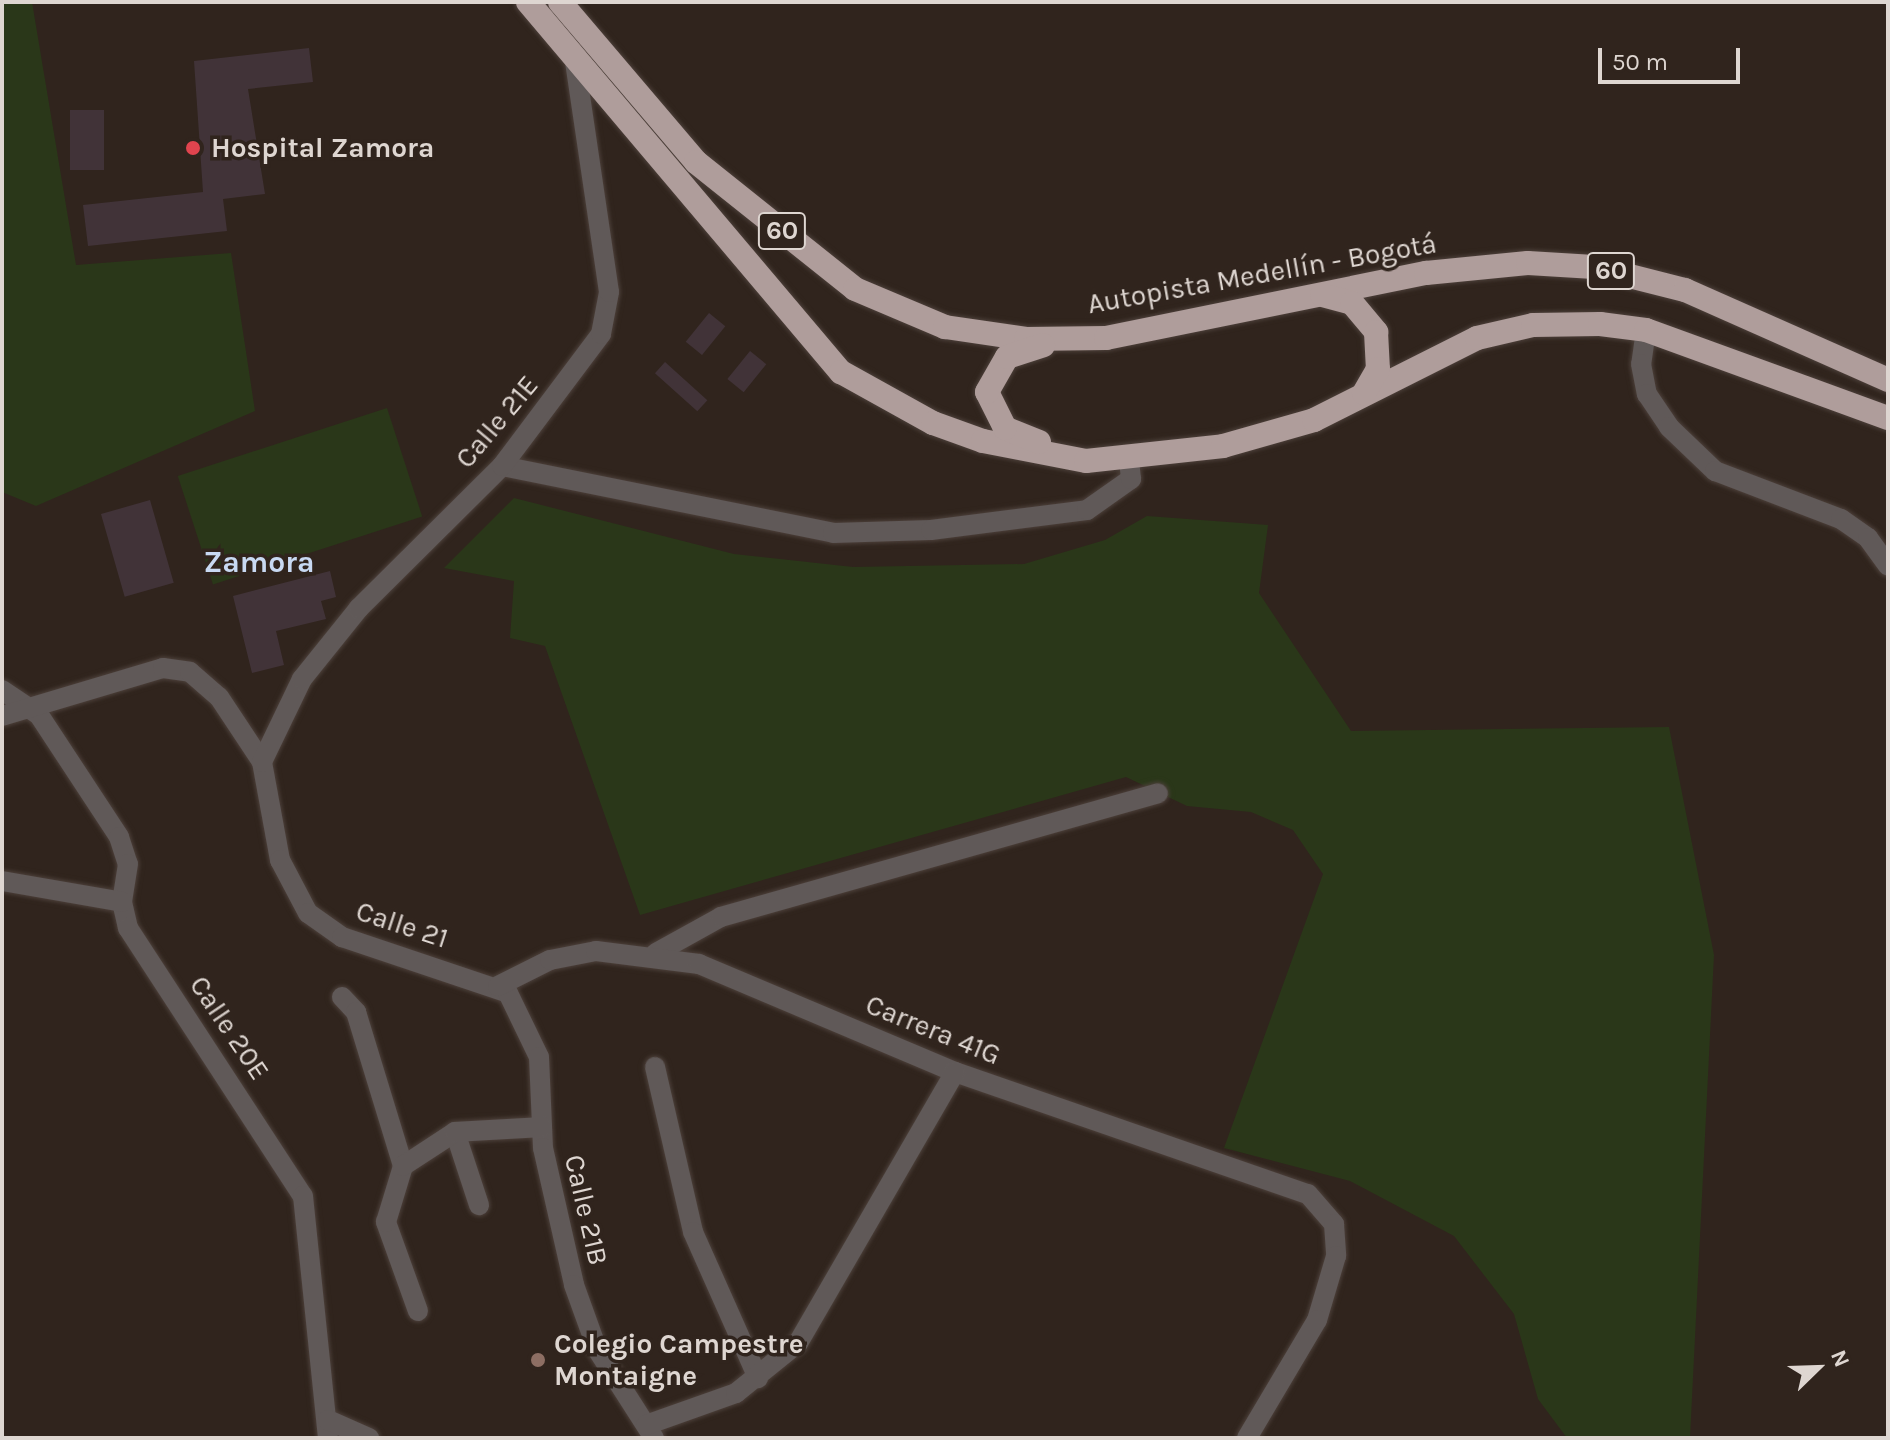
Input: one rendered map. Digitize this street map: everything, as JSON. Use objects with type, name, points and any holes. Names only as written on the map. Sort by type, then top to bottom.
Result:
[{"type":"highway","name":"60","points":[[528,2],[841,372],[933,423],[995,445],[1086,461],[1129,461],[1269,435],[1356,400],[1477,338],[1533,325],[1646,330],[1888,418]]},
{"type":"highway","name":"Autopista Medellín - Bogotá","points":[[560,2],[696,162],[855,289],[945,327],[1106,338],[1464,268],[1594,267],[1685,290],[1888,380]]},
{"type":"highway","points":[[1315,295],[1352,303],[1376,332],[1378,369],[1356,400]]},
{"type":"highway","points":[[1073,337],[1007,357],[992,373],[988,403],[1005,428],[1086,461]]},
{"type":"street","name":"Calle 21E","points":[[262,762],[295,689],[359,608],[502,466],[601,334],[609,292],[574,56]]},
{"type":"street","points":[[1646,330],[1641,364],[1647,394],[1669,427],[1715,471],[1841,519],[1868,538],[1888,566]]},
{"type":"street","points":[[502,466],[833,533],[931,530],[1087,510],[1131,479],[1129,461]]},
{"type":"street","points":[[2,716],[163,668],[190,672],[219,697],[262,762]]},
{"type":"street","name":"Calle 20E","points":[[2,690],[27,707],[119,837],[128,864],[122,902],[128,928],[303,1196],[328,1429]]},
{"type":"street","name":"Calle 21","points":[[262,762],[280,860],[308,913],[351,941],[498,986]]},
{"type":"street","points":[[656,953],[721,917],[1158,793]]},
{"type":"street","points":[[2,881],[122,902]]},
{"type":"street","name":"Carrera 41G","points":[[498,986],[550,960],[596,951],[656,953],[699,964],[955,1072],[1308,1194],[1334,1224],[1336,1256],[1317,1320],[1247,1438]]},
{"type":"street","name":"Calle 21B","points":[[498,986],[515,1003],[539,1057],[542,1127],[574,1285],[597,1349],[650,1431]]},
{"type":"street","points":[[342,997],[356,1012],[403,1166],[386,1222],[418,1311]]},
{"type":"street","points":[[655,1067],[693,1232],[758,1378]]},
{"type":"street","points":[[650,1431],[758,1378],[798,1343],[955,1072]]},
{"type":"street","points":[[403,1166],[455,1132],[542,1127]]},
{"type":"street","points":[[455,1132],[479,1205]]},
{"type":"street","points":[[328,1429],[369,1438]]},
{"type":"green space","points":[[2,2],[32,2],[76,265],[231,253],[255,411],[36,506],[2,492]]},
{"type":"green space","points":[[387,408],[422,516],[213,584],[178,476]]},
{"type":"green space","points":[[514,498],[734,554],[853,567],[1024,564],[1105,540],[1147,516],[1268,525],[1259,593],[1351,731],[1669,727],[1714,955],[1690,1438],[1567,1438],[1538,1399],[1514,1314],[1454,1236],[1350,1181],[1224,1148],[1323,874],[1293,830],[1251,812],[1187,806],[1126,777],[640,915],[545,646],[510,638],[514,581],[444,568]]},
{"type":"building","points":[[309,48],[313,82],[248,89],[265,194],[223,199],[227,231],[88,246],[83,205],[203,192],[194,61]]},
{"type":"building","points":[[70,110],[104,110],[104,170],[70,170]]},
{"type":"building","points":[[709,313],[725,326],[702,355],[686,342]]},
{"type":"building","points":[[750,351],[766,364],[744,392],[727,379]]},
{"type":"building","points":[[665,362],[707,400],[697,411],[655,373]]},
{"type":"building","points":[[150,500],[174,583],[125,597],[101,514]]},
{"type":"building","points":[[330,571],[336,597],[321,601],[326,619],[276,631],[284,665],[252,673],[233,596]]},
{"type":"place","name":"Hospital Zamora","points":[[193,148]]},
{"type":"place","name":"Colegio Campestre Montaigne","points":[[538,1360]]},
{"type":"district","name":"Zamora","points":[[259,562]]}]
